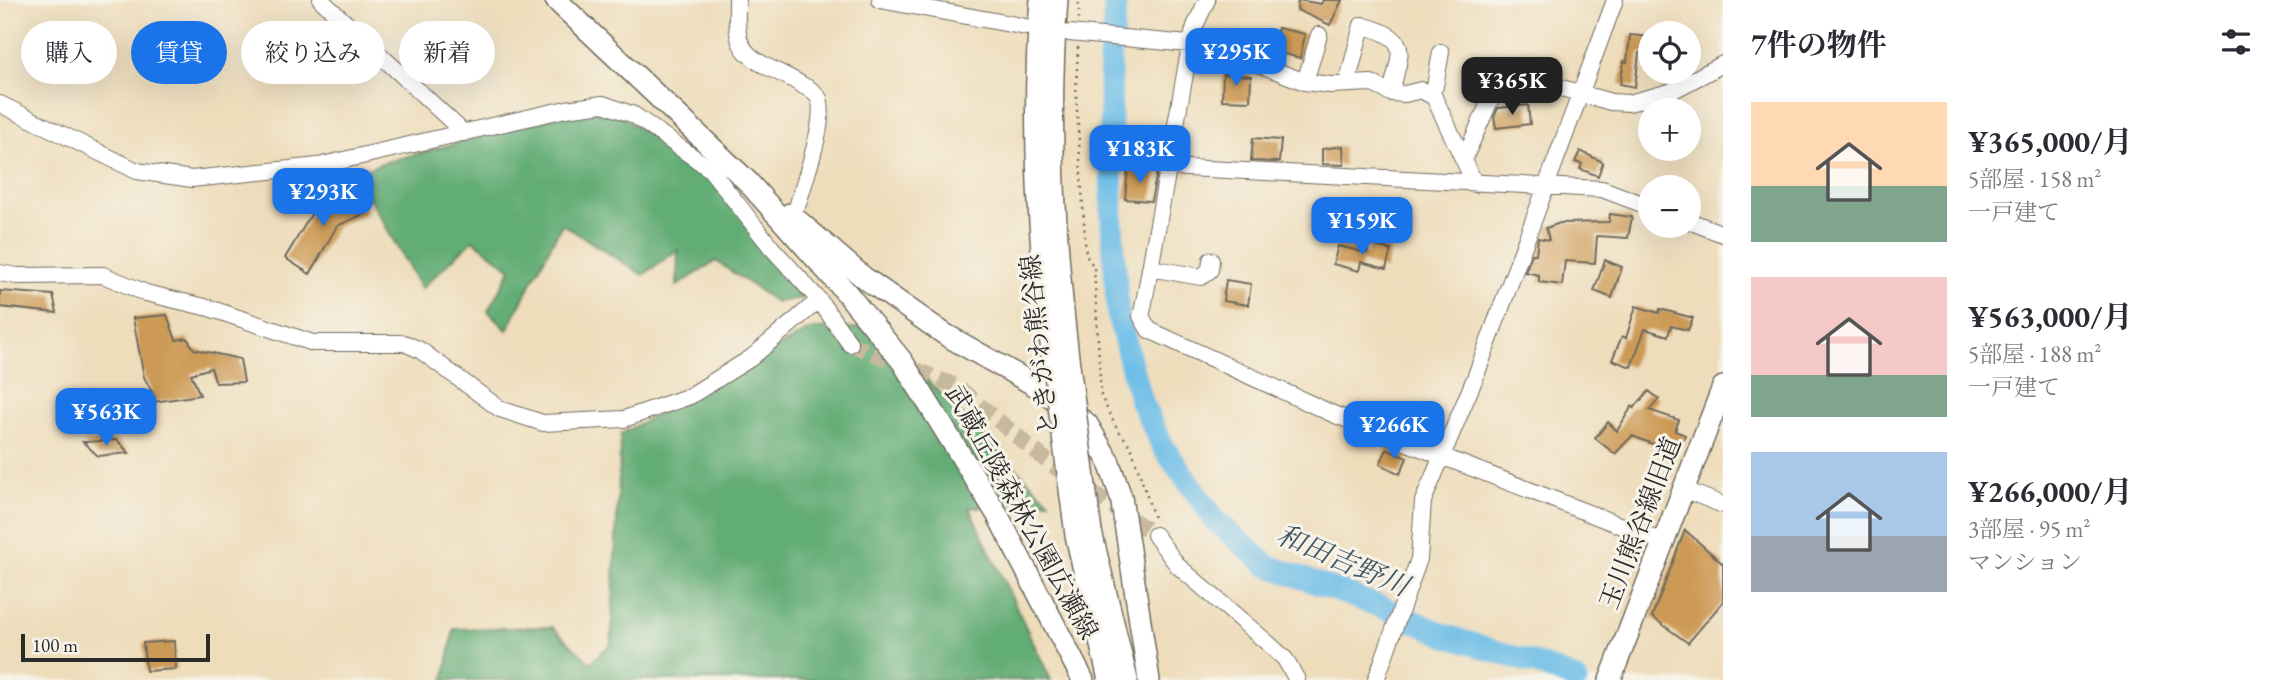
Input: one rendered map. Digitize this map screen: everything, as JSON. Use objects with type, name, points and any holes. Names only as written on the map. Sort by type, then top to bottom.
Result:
[{"type":"main road","name":"武蔵丘陵森林公園広瀬線","points":[[556,0],[747,181],[845,291],[902,361],[997,514],[1083,680]]},
{"type":"main road","name":"ときがわ熊谷線","points":[[1041,0],[1036,92],[1038,212],[1083,533],[1110,680]]},
{"type":"main road","name":"ときがわ熊谷線","points":[[1057,0],[1053,174],[1060,358]]},
{"type":"main road","name":"武蔵丘陵森林公園広瀬線","points":[[747,181],[802,223],[863,277],[946,335],[1038,387],[1087,424],[1108,460],[1121,497],[1149,680]]},
{"type":"main road","name":"玉川熊谷線旧道","points":[[1610,680],[1723,387]]},
{"type":"main road","name":"ときがわ熊谷線","points":[[1083,533],[1127,680]]},
{"type":"street","points":[[321,0],[464,133]]},
{"type":"street","points":[[737,0],[739,39],[745,50],[753,58],[792,77],[817,95],[820,101],[818,125],[799,204]]},
{"type":"street","points":[[880,0],[1026,27]]},
{"type":"street","points":[[1207,0],[1190,46],[1141,316],[1149,330],[1289,395],[1663,542]]},
{"type":"street","points":[[1376,680],[1419,559],[1423,500],[1475,379],[1612,1]]},
{"type":"street","points":[[1347,84],[1363,26],[1390,34],[1398,41],[1400,53],[1391,93]]},
{"type":"street","points":[[1078,33],[1220,48],[1306,82],[1371,83],[1391,93],[1405,94],[1421,90],[1429,93],[1434,97],[1475,184]]},
{"type":"street","points":[[1306,82],[1319,35]]},
{"type":"street","points":[[1429,93],[1435,86],[1441,52]]},
{"type":"street","points":[[1464,159],[1493,94],[1499,90],[1551,85],[1611,102],[1648,100],[1693,82],[1723,64]]},
{"type":"street","points":[[0,104],[137,172],[192,179],[318,166],[566,109],[603,104],[614,107],[634,115],[710,169],[775,240],[850,344]]},
{"type":"street","points":[[1168,167],[1602,189],[1638,202]]},
{"type":"street","points":[[1701,226],[1723,234]]},
{"type":"street","points":[[1150,268],[1202,277],[1210,270],[1210,260]]},
{"type":"street","points":[[0,273],[17,276],[103,275],[146,293],[209,308],[313,343],[404,343],[420,350],[500,409],[542,423],[624,419],[690,396],[751,358],[819,300]]},
{"type":"street","points":[[1683,489],[1723,505]]},
{"type":"street","points":[[1155,535],[1178,566],[1285,659],[1297,680]]},
{"type":"path","points":[[1079,0],[1076,93],[1086,255],[1094,267],[1101,396],[1115,427],[1131,447],[1157,528],[1155,535]]},
{"type":"green space","points":[[603,104],[724,187],[803,298],[776,302],[716,261],[677,286],[678,250],[643,275],[562,224],[507,330],[488,311],[511,269],[473,240],[421,289],[356,174],[379,164]]},
{"type":"green space","points":[[875,328],[1049,501],[969,508],[1051,680],[444,680],[454,629],[552,627],[590,663],[611,644],[621,434],[811,329]]},
{"type":"building","points":[[1298,0],[1321,4],[1323,0],[1342,0],[1330,25],[1297,10]]},
{"type":"building","points":[[1278,28],[1305,34],[1300,58],[1272,51]]},
{"type":"building","points":[[1630,35],[1638,36],[1635,87],[1620,84],[1624,61],[1627,62]]},
{"type":"building","points":[[1223,74],[1251,76],[1250,101],[1222,100]]},
{"type":"building","points":[[1528,105],[1530,124],[1496,128],[1494,117],[1498,108]]},
{"type":"building","points":[[1253,138],[1281,140],[1279,162],[1251,161]]},
{"type":"building","points":[[1343,146],[1344,165],[1322,164],[1322,149]]},
{"type":"building","points":[[1580,151],[1603,162],[1598,176],[1580,169],[1582,164],[1575,162]]},
{"type":"building","points":[[1128,169],[1157,172],[1151,201],[1125,199]]},
{"type":"building","points":[[324,193],[359,196],[366,213],[337,226],[310,274],[285,258]]},
{"type":"building","points":[[1610,214],[1632,217],[1628,238],[1597,236],[1595,263],[1565,261],[1562,285],[1539,282],[1539,275],[1525,272],[1532,254],[1536,254],[1538,238],[1549,240],[1546,228],[1560,223],[1609,222]]},
{"type":"building","points":[[1370,244],[1391,250],[1386,269],[1361,262],[1359,271],[1333,264],[1338,246],[1367,253]]},
{"type":"building","points":[[1605,260],[1622,267],[1612,298],[1594,291]]},
{"type":"building","points":[[1226,280],[1251,284],[1248,305],[1223,301]]},
{"type":"building","points":[[0,291],[53,295],[57,313],[0,307]]},
{"type":"building","points":[[1636,306],[1659,313],[1660,309],[1693,318],[1688,330],[1671,326],[1668,336],[1645,329],[1631,367],[1612,360],[1622,336],[1626,338]]},
{"type":"building","points":[[167,315],[176,340],[187,338],[194,349],[240,359],[244,382],[216,383],[211,368],[191,374],[200,395],[154,402],[144,394],[152,392],[144,377],[133,318]]},
{"type":"building","points":[[1649,391],[1659,399],[1649,410],[1679,420],[1675,431],[1685,435],[1679,450],[1669,447],[1668,450],[1632,436],[1615,454],[1595,438],[1608,422],[1617,431],[1632,406],[1634,408]]},
{"type":"building","points":[[77,395],[105,400],[108,412],[92,412]]},
{"type":"building","points":[[117,440],[129,453],[98,456],[83,442]]},
{"type":"building","points":[[1387,449],[1407,458],[1400,474],[1380,464]]},
{"type":"building","points":[[1685,530],[1723,564],[1723,602],[1688,643],[1652,617]]},
{"type":"building","points":[[174,641],[176,669],[146,671],[143,643]]},
{"type":"waterway","name":"和田吉野川","points":[[1116,0],[1110,60],[1112,224],[1118,314],[1140,399],[1163,447],[1217,522],[1267,565],[1384,608],[1447,636],[1546,667],[1576,680]]},
{"type":"tunnel","points":[[850,344],[956,386],[1052,465],[1155,535]]}]
